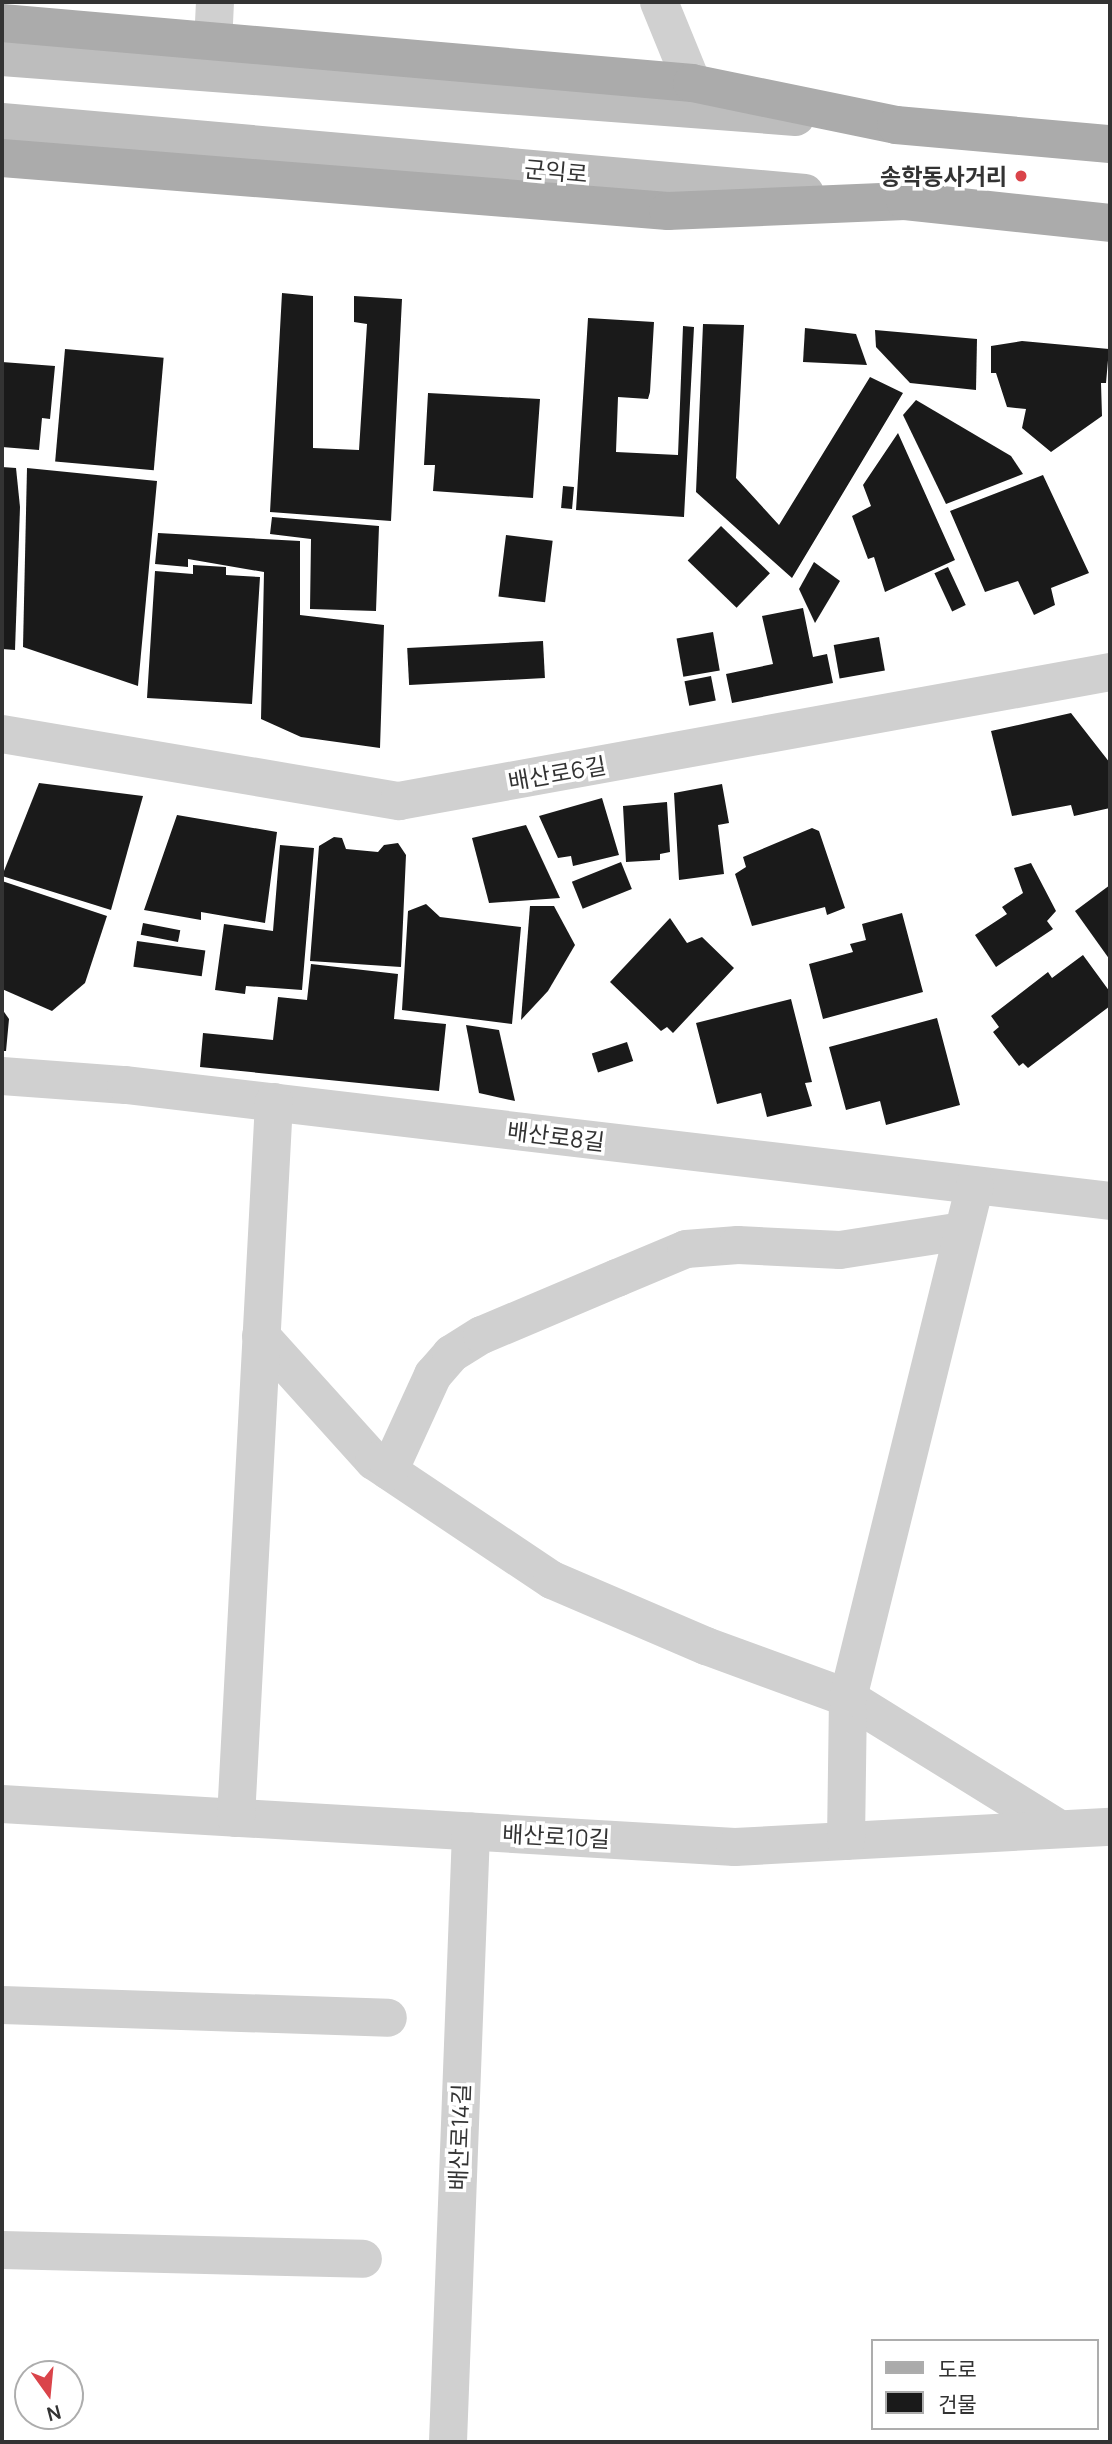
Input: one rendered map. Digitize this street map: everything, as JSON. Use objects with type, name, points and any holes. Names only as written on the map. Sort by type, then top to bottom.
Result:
[{"type":"main road","points":[[2,23],[213,44],[692,83],[896,125],[1110,144]]},
{"type":"main road","points":[[2,158],[668,211],[905,201]]},
{"type":"main road","name":"군익로","points":[[905,201],[1110,223]]},
{"type":"street","points":[[213,44],[215,2]]},
{"type":"street","points":[[659,2],[692,83]]},
{"type":"street","points":[[2,57],[896,125]]},
{"type":"street","name":"군익로","points":[[2,122],[905,201]]},
{"type":"street","name":"배산로6길","points":[[2,734],[399,802],[1110,672]]},
{"type":"street","name":"배산로8길","points":[[2,1076],[274,1102],[1110,1201]]},
{"type":"street","points":[[236,1818],[274,1102]]},
{"type":"street","points":[[846,1841],[848,1698],[975,1185]]},
{"type":"street","points":[[389,1471],[433,1375],[451,1354],[482,1335],[628,1273],[686,1249],[738,1245],[840,1250],[963,1231]]},
{"type":"street","points":[[261,1336],[374,1461],[552,1580],[706,1646],[848,1698],[1059,1829]]},
{"type":"street","name":"배산로10길","points":[[2,1804],[735,1847],[1110,1827]]},
{"type":"street","name":"배산로14길","points":[[448,2442],[471,1831]]},
{"type":"street","points":[[2,2005],[388,2018]]},
{"type":"street","points":[[2,2250],[363,2259]]},
{"type":"building","points":[[282,293],[313,296],[313,448],[359,450],[367,324],[354,322],[354,296],[402,299],[391,521],[270,512]]},
{"type":"building","points":[[588,318],[654,322],[648,399],[618,397],[616,452],[678,455],[683,326],[694,327],[684,517],[576,510]]},
{"type":"building","points":[[703,324],[744,325],[736,478],[779,525],[870,377],[903,393],[792,578],[696,492]]},
{"type":"building","points":[[805,328],[856,334],[867,365],[803,362]]},
{"type":"building","points":[[875,330],[977,339],[976,390],[910,383],[876,347]]},
{"type":"building","points":[[1022,341],[1109,349],[1106,383],[1101,383],[1102,416],[1051,452],[1022,428],[1026,409],[1007,407],[996,373],[991,373],[991,346]]},
{"type":"building","points":[[65,349],[164,358],[154,470],[55,462]]},
{"type":"building","points":[[2,362],[55,366],[50,419],[42,418],[39,450],[2,447]]},
{"type":"building","points":[[428,393],[540,399],[533,498],[433,491],[435,465],[424,465]]},
{"type":"building","points":[[916,400],[1011,456],[1023,474],[946,504],[903,415]]},
{"type":"building","points":[[898,433],[955,560],[885,592],[874,557],[868,559],[852,516],[871,506],[863,485]]},
{"type":"building","points":[[2,467],[16,468],[20,507],[15,650],[2,649]]},
{"type":"building","points":[[27,468],[157,481],[138,686],[23,647]]},
{"type":"building","points":[[1043,475],[1089,573],[1051,588],[1055,605],[1034,615],[1018,581],[985,592],[950,511]]},
{"type":"building","points":[[563,486],[574,487],[572,509],[561,508]]},
{"type":"building","points":[[272,517],[379,526],[376,611],[310,609],[311,539],[270,534]]},
{"type":"building","points":[[721,526],[770,573],[737,608],[688,561]]},
{"type":"building","points":[[158,533],[300,541],[300,615],[384,625],[380,748],[301,737],[261,719],[264,572],[188,559],[188,567],[155,564]]},
{"type":"building","points":[[506,535],[553,541],[545,602],[498,597]]},
{"type":"building","points":[[814,562],[840,581],[815,623],[799,589]]},
{"type":"building","points":[[193,565],[226,567],[226,575],[260,577],[252,704],[147,698],[155,571],[193,574]]},
{"type":"building","points":[[948,567],[966,605],[952,611],[934,573]]},
{"type":"building","points":[[803,608],[813,657],[827,654],[833,683],[732,703],[726,674],[773,664],[762,616]]},
{"type":"building","points":[[713,632],[720,670],[683,677],[677,638]]},
{"type":"building","points":[[879,637],[885,670],[840,678],[834,645]]},
{"type":"building","points":[[543,641],[545,678],[409,685],[407,648]]},
{"type":"building","points":[[711,676],[716,701],[689,706],[684,681]]},
{"type":"building","points":[[1071,713],[1110,763],[1110,808],[1074,816],[1071,805],[1012,816],[991,731]]},
{"type":"building","points":[[39,783],[143,796],[111,910],[2,876]]},
{"type":"building","points":[[722,784],[729,823],[718,825],[724,874],[679,880],[674,793]]},
{"type":"building","points":[[602,798],[619,855],[573,866],[571,856],[558,858],[539,816]]},
{"type":"building","points":[[667,802],[670,852],[660,854],[660,860],[626,862],[623,806]]},
{"type":"building","points":[[177,815],[277,832],[265,923],[201,912],[201,920],[144,910]]},
{"type":"building","points":[[526,825],[560,898],[489,903],[472,838]]},
{"type":"building","points":[[812,828],[819,831],[845,908],[827,915],[825,907],[752,926],[735,874],[746,867],[743,857]]},
{"type":"building","points":[[334,837],[342,838],[346,849],[378,852],[384,845],[398,843],[406,855],[401,967],[310,961],[319,846]]},
{"type":"building","points":[[280,845],[314,848],[302,990],[246,986],[245,994],[215,990],[224,924],[273,931]]},
{"type":"building","points":[[621,862],[632,889],[583,909],[572,882]]},
{"type":"building","points":[[1031,863],[1056,911],[1047,921],[1053,929],[996,967],[975,935],[1007,914],[1002,907],[1023,893],[1014,868]]},
{"type":"building","points":[[2,881],[107,916],[85,983],[52,1011],[2,989]]},
{"type":"building","points":[[1110,885],[1110,960],[1075,911]]},
{"type":"building","points":[[426,904],[440,917],[521,927],[512,1024],[402,1010],[408,911]]},
{"type":"building","points":[[530,906],[554,906],[575,945],[548,991],[521,1020]]},
{"type":"building","points":[[902,913],[923,992],[823,1019],[809,964],[853,952],[850,944],[866,940],[862,924]]},
{"type":"building","points":[[670,918],[687,943],[702,937],[734,968],[673,1033],[667,1027],[661,1031],[610,982]]},
{"type":"building","points":[[143,923],[180,930],[178,942],[141,935]]},
{"type":"building","points":[[137,941],[205,951],[202,976],[133,967]]},
{"type":"building","points":[[1083,955],[1110,992],[1110,1006],[1028,1068],[1023,1063],[1019,1066],[993,1032],[999,1027],[991,1016],[1048,972],[1052,978]]},
{"type":"building","points":[[311,964],[398,974],[394,1019],[446,1024],[439,1091],[200,1067],[203,1033],[273,1040],[278,997],[307,1000]]},
{"type":"building","points":[[791,999],[812,1082],[805,1083],[812,1106],[767,1117],[761,1093],[717,1104],[696,1023]]},
{"type":"building","points":[[2,1009],[9,1019],[6,1051],[2,1051]]},
{"type":"building","points":[[937,1018],[960,1105],[886,1125],[880,1101],[846,1110],[829,1047]]},
{"type":"building","points":[[466,1025],[499,1030],[515,1101],[479,1093]]},
{"type":"building","points":[[627,1042],[633,1061],[598,1072],[592,1053]]},
{"type":"place","name":"송학동사거리","points":[[1021,176]]}]
